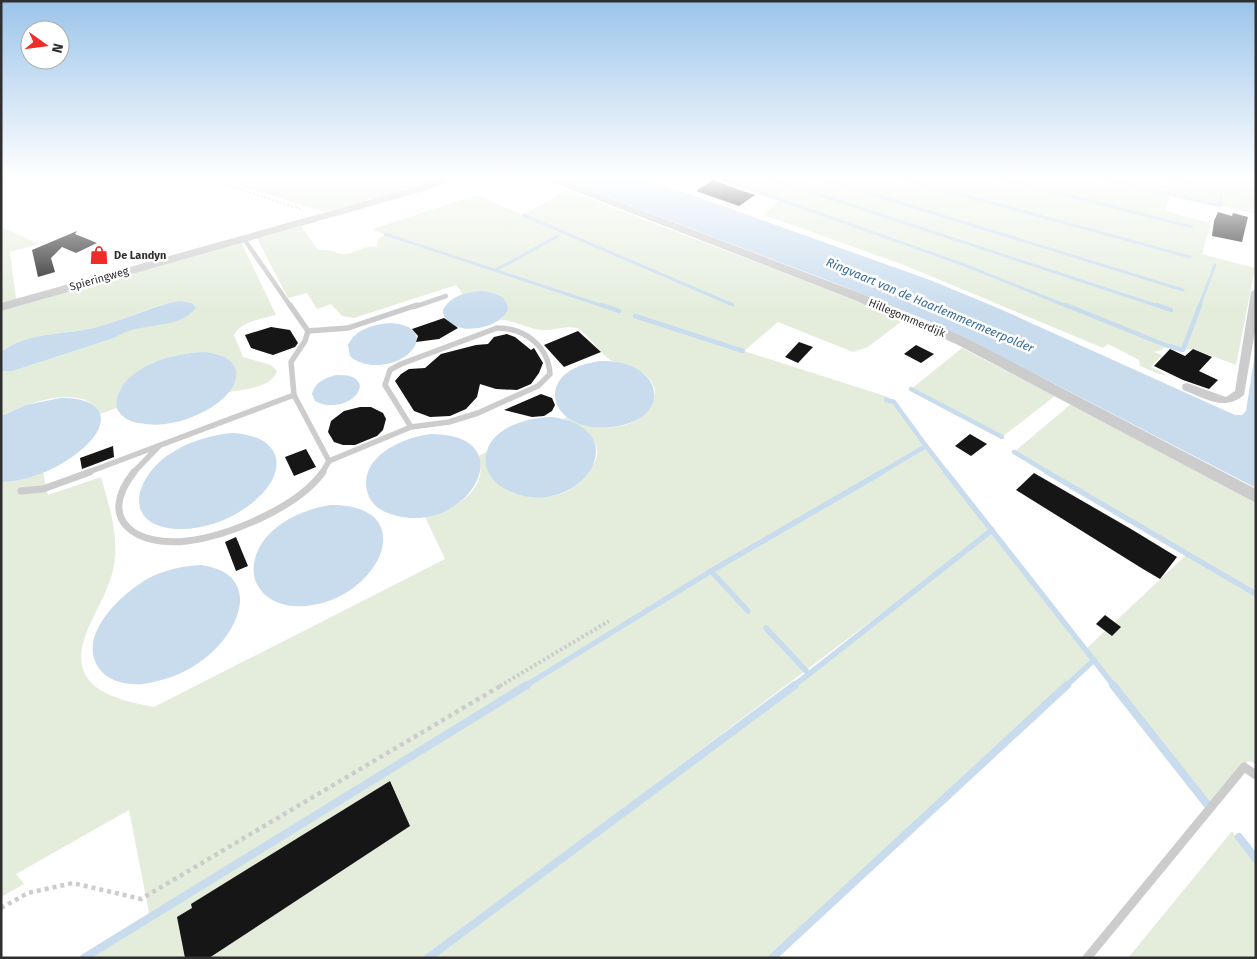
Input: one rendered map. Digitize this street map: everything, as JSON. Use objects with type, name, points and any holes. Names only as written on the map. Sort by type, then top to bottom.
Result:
[{"type":"street","name":"Spieringweg","points":[[1,307],[305,221]]},
{"type":"street","name":"Hillegommerdijk","points":[[658,221],[856,296],[961,341],[1256,497]]},
{"type":"street","points":[[1187,387],[1225,401],[1232,399],[1240,392],[1256,292]]},
{"type":"lane","points":[[244,239],[308,331]]},
{"type":"lane","points":[[308,331],[348,328],[446,296]]},
{"type":"lane","points":[[159,446],[136,468],[127,480],[120,493],[118,518],[124,527],[152,540],[187,542],[227,531],[285,507],[315,483],[328,461],[411,427],[449,422],[463,418],[538,386],[550,374],[549,361],[531,338],[523,332],[515,329],[497,328],[401,364],[390,370],[385,385],[411,427]]},
{"type":"lane","points":[[308,331],[305,342],[291,362],[294,395],[328,461]]},
{"type":"lane","points":[[21,491],[44,489],[294,395]]},
{"type":"lane","points":[[1087,958],[1244,767],[1256,775]]},
{"type":"path","points":[[1,908],[28,893],[73,883],[141,899],[609,621]]},
{"type":"green space","points":[[398,221],[647,221],[868,305],[902,321],[868,347],[853,352],[778,322],[744,351],[888,397],[1086,649],[1187,554],[1014,452],[1071,404],[1256,503],[1256,764],[1248,761],[1211,807],[1094,660],[979,762],[768,958],[427,958],[809,675],[964,551],[425,958],[85,958],[150,918],[129,810],[16,874],[24,884],[1,897],[1,482],[16,480],[43,472],[48,495],[101,477],[115,537],[114,562],[112,574],[103,598],[85,637],[81,654],[83,668],[89,680],[110,695],[154,707],[445,559],[425,517],[447,510],[467,497],[479,479],[481,468],[478,456],[487,452],[494,477],[508,491],[531,497],[543,497],[566,492],[577,484],[593,464],[597,455],[597,448],[589,435],[576,425],[563,419],[567,417],[577,422],[601,427],[626,425],[637,420],[646,412],[652,402],[655,389],[645,374],[626,364],[610,360],[577,328],[568,327],[542,330],[511,321],[500,320],[504,316],[499,295],[481,292],[463,294],[456,285],[354,318],[342,316],[331,304],[317,309],[307,293],[288,298],[257,238],[301,226],[318,250],[345,254],[373,246],[377,247],[378,240],[385,234],[373,230]]},
{"type":"green space","points":[[780,221],[1202,221],[1211,223],[1202,254],[1255,268],[1236,365],[1193,349],[1183,350],[1165,346],[1162,350],[1154,352],[1162,355],[1151,367],[1167,375],[1159,374],[1140,366],[1139,360],[1108,344],[1103,348],[904,265]]},
{"type":"green space","points":[[1,227],[39,244],[10,252],[16,299],[1,303]]},
{"type":"green space","points":[[241,242],[276,315],[258,319],[247,324],[237,330],[234,335],[243,357],[271,365],[277,371],[270,381],[257,387],[229,392],[232,388],[220,355],[189,353],[164,359],[140,371],[121,387],[117,397],[117,408],[100,414],[92,404],[81,399],[68,397],[39,401],[1,416],[1,371],[13,371],[114,338],[125,330],[157,324],[192,303],[181,302],[158,306],[100,327],[24,340],[1,352],[1,311]]},
{"type":"green space","points":[[962,348],[1055,396],[1002,437],[911,389]]},
{"type":"green space","points":[[1232,831],[1256,863],[1256,958],[1128,958]]},
{"type":"water","name":"Ringvaart van de Haarlemmermeerpolder","points":[[670,221],[764,221],[930,280],[1000,309],[1235,415],[1242,415],[1246,411],[1256,347],[1256,488],[926,320],[840,285]]},
{"type":"water","points":[[470,292],[495,293],[505,300],[508,309],[503,317],[484,327],[472,329],[452,325],[445,319],[443,310],[450,301]]},
{"type":"water","points":[[179,301],[192,303],[196,308],[179,320],[135,329],[114,338],[13,371],[1,371],[1,352],[24,340],[101,326]]},
{"type":"water","points":[[391,323],[408,327],[416,336],[417,340],[413,349],[406,355],[398,361],[377,365],[358,361],[350,356],[348,345],[355,335],[372,326]]},
{"type":"water","points":[[204,352],[228,359],[234,366],[236,374],[235,382],[230,391],[212,407],[189,418],[172,423],[154,425],[124,418],[119,412],[116,403],[118,394],[133,375],[155,362],[167,358]]},
{"type":"water","points":[[600,361],[622,363],[638,369],[649,379],[654,391],[653,403],[646,414],[632,422],[611,427],[590,427],[573,421],[561,412],[556,400],[556,388],[563,376],[578,367]]},
{"type":"water","points":[[336,375],[354,378],[359,382],[358,392],[354,397],[342,404],[335,405],[321,404],[315,401],[312,394],[315,386],[324,379]]},
{"type":"water","points":[[60,398],[77,399],[97,408],[101,416],[96,434],[76,454],[50,470],[31,477],[1,482],[1,416],[26,405]]},
{"type":"water","points":[[551,417],[578,425],[592,437],[596,453],[591,469],[578,484],[559,494],[536,498],[502,488],[487,470],[486,453],[490,443],[507,428],[518,423]]},
{"type":"water","points":[[232,433],[251,436],[264,442],[273,450],[276,460],[276,471],[261,495],[232,516],[214,524],[196,528],[177,529],[159,526],[148,520],[141,511],[139,500],[141,488],[147,476],[156,465],[168,455],[191,443],[215,435]]},
{"type":"water","points":[[431,434],[460,438],[476,450],[481,465],[476,483],[463,499],[444,512],[421,518],[394,515],[381,510],[373,504],[368,496],[366,479],[370,468],[386,450],[408,439]]},
{"type":"water","points":[[330,505],[360,509],[377,521],[383,538],[379,557],[366,576],[347,592],[322,603],[293,606],[278,603],[269,598],[258,586],[254,573],[257,552],[264,541],[282,523],[306,511]]},
{"type":"water","points":[[201,565],[221,571],[233,580],[239,592],[240,605],[235,620],[228,634],[217,648],[190,668],[175,676],[159,681],[131,684],[116,681],[103,673],[94,660],[93,645],[97,631],[105,617],[116,604],[128,592],[153,576],[177,568]]},
{"type":"building","points":[[1214,221],[1247,221],[1242,242],[1212,236]]},
{"type":"building","points":[[77,231],[75,234],[97,243],[76,253],[62,247],[51,258],[55,272],[38,277],[32,250]]},
{"type":"building","points":[[444,318],[458,328],[439,339],[416,342],[418,336],[412,329]]},
{"type":"building","points":[[271,327],[290,330],[298,343],[295,347],[273,355],[251,348],[245,335]]},
{"type":"building","points":[[578,331],[601,352],[564,367],[544,345]]},
{"type":"building","points":[[507,334],[515,337],[531,350],[534,348],[543,363],[531,384],[517,390],[496,389],[480,384],[477,397],[466,409],[450,416],[430,417],[414,411],[395,381],[409,369],[425,368],[441,354],[476,345],[488,344],[494,337]]},
{"type":"building","points":[[799,342],[813,347],[798,363],[785,357]]},
{"type":"building","points":[[916,345],[934,354],[921,363],[904,354]]},
{"type":"building","points":[[1170,349],[1185,356],[1193,349],[1212,357],[1199,371],[1218,380],[1209,389],[1183,380],[1154,366]]},
{"type":"building","points":[[541,394],[552,398],[555,405],[552,411],[544,416],[532,417],[504,410]]},
{"type":"building","points":[[360,407],[371,407],[383,413],[386,419],[383,430],[377,436],[355,445],[343,445],[334,442],[328,432],[331,421],[344,411]]},
{"type":"building","points":[[970,434],[987,444],[971,456],[955,446]]},
{"type":"building","points":[[113,446],[114,457],[82,469],[80,458]]},
{"type":"building","points":[[306,449],[316,467],[294,476],[285,457]]},
{"type":"building","points":[[1034,473],[1177,557],[1160,579],[1016,490]]},
{"type":"building","points":[[236,537],[248,566],[236,571],[225,542]]},
{"type":"building","points":[[1105,615],[1121,627],[1112,636],[1096,624]]},
{"type":"building","points":[[390,781],[410,826],[209,958],[185,958],[177,917],[192,908],[191,904]]},
{"type":"waterway","points":[[536,221],[733,305]]},
{"type":"waterway","points":[[839,221],[962,264],[1069,307]]},
{"type":"waterway","points":[[898,221],[1161,307]]},
{"type":"waterway","points":[[958,221],[1183,290]]},
{"type":"waterway","points":[[1057,221],[1190,257]]},
{"type":"waterway","points":[[1168,221],[1192,227]]},
{"type":"waterway","points":[[385,234],[606,307]]},
{"type":"waterway","points":[[496,270],[558,236]]},
{"type":"waterway","points":[[1199,307],[1215,265]]},
{"type":"waterway","points":[[602,305],[619,311]]},
{"type":"waterway","points":[[1066,305],[1165,345],[1183,350],[1200,305]]},
{"type":"waterway","points":[[1157,305],[1171,310]]},
{"type":"waterway","points":[[635,316],[743,351]]},
{"type":"waterway","points":[[911,389],[1002,437]]},
{"type":"waterway","points":[[886,400],[894,402],[926,446]]},
{"type":"waterway","points":[[880,473],[926,446]]},
{"type":"waterway","points":[[926,446],[947,473]]},
{"type":"waterway","points":[[1014,452],[1049,473]]},
{"type":"waterway","points":[[711,571],[882,472]]},
{"type":"waterway","points":[[946,472],[992,530]]},
{"type":"waterway","points":[[1047,472],[1256,594]]},
{"type":"waterway","points":[[809,674],[992,530]]},
{"type":"waterway","points":[[992,530],[1094,660]]},
{"type":"waterway","points":[[525,686],[711,571]]},
{"type":"waterway","points":[[711,571],[748,611]]},
{"type":"waterway","points":[[766,628],[809,674]]},
{"type":"waterway","points":[[1066,686],[1094,660]]},
{"type":"waterway","points":[[1094,660],[1114,686]]},
{"type":"waterway","points":[[793,686],[809,674]]},
{"type":"waterway","points":[[84,958],[527,685]]},
{"type":"waterway","points":[[428,958],[795,685]]},
{"type":"waterway","points":[[772,958],[1067,685]]},
{"type":"waterway","points":[[1113,685],[1210,808]]},
{"type":"waterway","points":[[1239,837],[1256,859]]},
{"type":"place","name":"De Landyn","points":[[99,255]]}]
